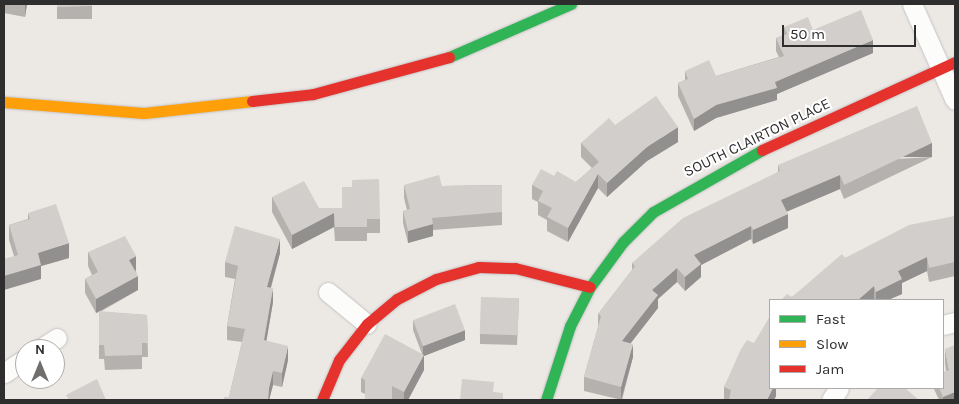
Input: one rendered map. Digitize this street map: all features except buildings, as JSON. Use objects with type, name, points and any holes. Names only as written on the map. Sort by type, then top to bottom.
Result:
[{"type":"street","points":[[4,102],[144,113],[313,94],[443,60],[571,4]]},
{"type":"street","points":[[912,4],[948,65],[955,100]]},
{"type":"street","name":"SOUTH CLAIRTON PLACE","points":[[546,400],[570,326],[590,287],[623,242],[690,185],[948,65]]},
{"type":"street","points":[[322,400],[339,360],[367,324],[397,300],[436,279],[479,267],[515,268],[590,287]]},
{"type":"street","points":[[328,292],[367,324]]},
{"type":"street","points":[[4,373],[15,366]]},
{"type":"street","points":[[831,400],[838,389]]},
{"type":"traffic: fast","points":[[449,57],[571,4]]},
{"type":"traffic: fast","points":[[546,400],[570,326],[590,287],[623,242],[653,212],[762,150]]},
{"type":"traffic: slow","points":[[4,102],[144,113],[252,101]]},
{"type":"traffic: jam","points":[[252,101],[313,94],[449,57]]},
{"type":"traffic: jam","points":[[762,150],[955,62]]},
{"type":"traffic: jam","points":[[322,400],[339,360],[367,324],[397,299],[436,279],[479,267],[515,268],[590,287]]}]
